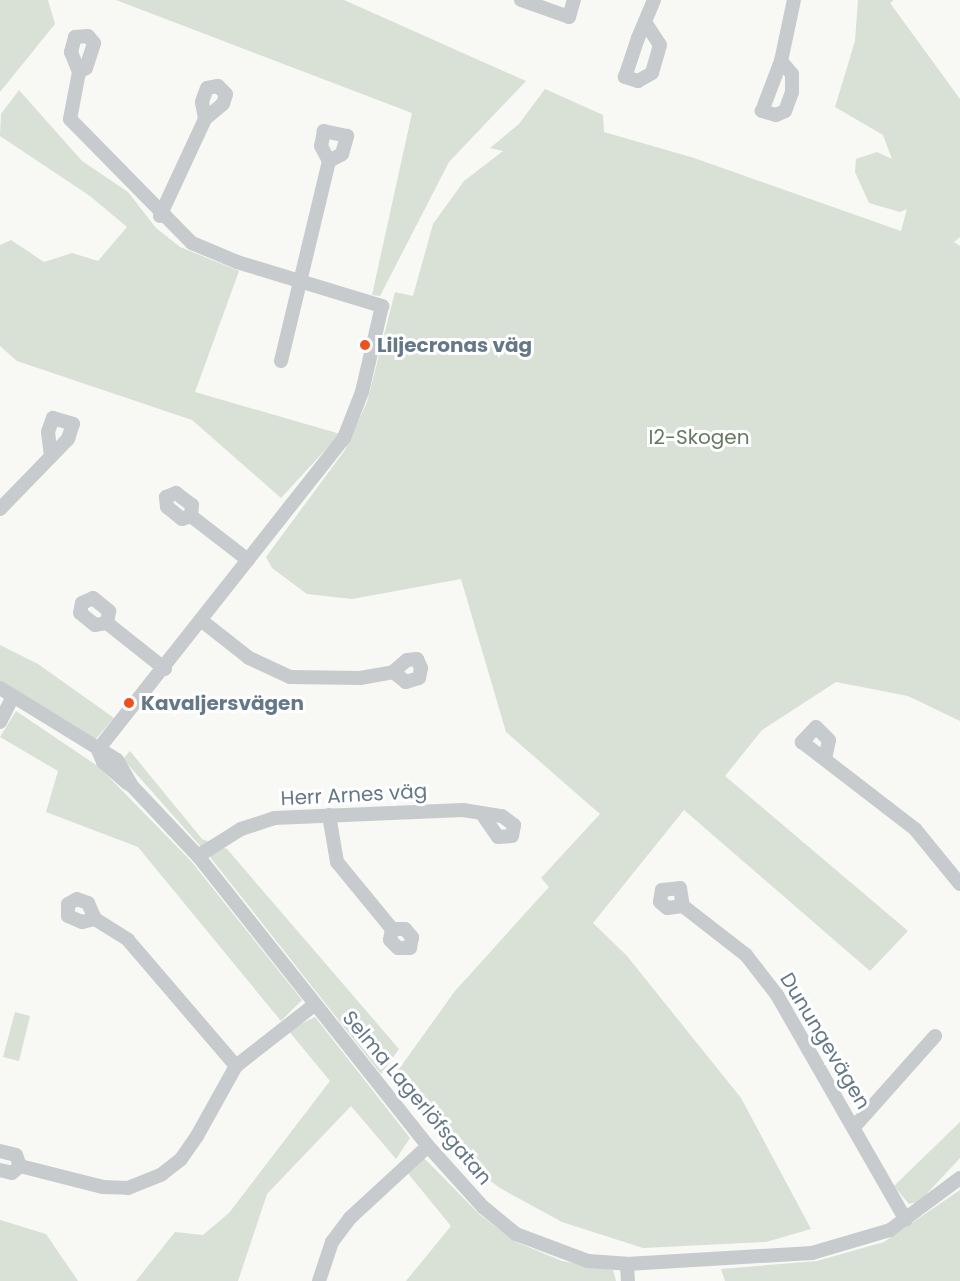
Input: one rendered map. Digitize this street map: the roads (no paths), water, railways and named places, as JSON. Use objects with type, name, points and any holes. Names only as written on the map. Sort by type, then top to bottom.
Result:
[{"type":"street","points":[[521,0],[569,17],[574,0]]},
{"type":"street","points":[[645,22],[654,0]]},
{"type":"street","points":[[781,61],[794,0]]},
{"type":"street","points":[[79,72],[70,119],[160,216],[208,251],[302,283],[382,306],[362,392],[344,438],[165,669],[98,750]]},
{"type":"street","points":[[160,216],[205,119]]},
{"type":"street","points":[[281,361],[302,283],[329,161]]},
{"type":"street","points":[[0,509],[51,454]]},
{"type":"street","points":[[192,516],[248,560]]},
{"type":"street","points":[[202,621],[249,658],[290,677],[318,681],[393,672]]},
{"type":"street","points":[[107,623],[165,669]]},
{"type":"street","name":"Selma Lagerlöfsgatan","points":[[0,688],[117,760],[132,786],[198,856],[428,1146],[483,1207],[516,1234],[588,1261],[627,1264],[812,1252],[849,1245],[906,1220],[960,1178]]},
{"type":"street","points":[[0,722],[14,696]]},
{"type":"street","points":[[825,759],[915,830],[960,884]]},
{"type":"street","name":"Herr Arnes väg","points":[[198,856],[241,830],[274,818],[464,810],[484,817]]},
{"type":"street","points":[[329,815],[337,862],[392,929]]},
{"type":"street","name":"Dunungevägen","points":[[683,906],[746,955],[777,996],[906,1220]]},
{"type":"street","points":[[95,919],[128,940],[236,1066]]},
{"type":"street","points":[[20,1166],[103,1187],[128,1188],[162,1174],[181,1159],[197,1136],[236,1066],[314,1005]]},
{"type":"street","points":[[854,1127],[935,1036]]},
{"type":"street","points":[[319,1281],[332,1242],[350,1218],[428,1146]]},
{"type":"street","points":[[0,1151],[16,1155],[20,1166]]},
{"type":"street","points":[[0,1170],[12,1173],[20,1166]]},
{"type":"street","points":[[627,1264],[628,1281]]},
{"type":"place","name":"Liljecronas väg","points":[[365,345]]},
{"type":"place","name":"Kavaljersvägen","points":[[129,703]]},
{"type":"park label","name":"I2-Skogen","points":[[699,437]]}]
